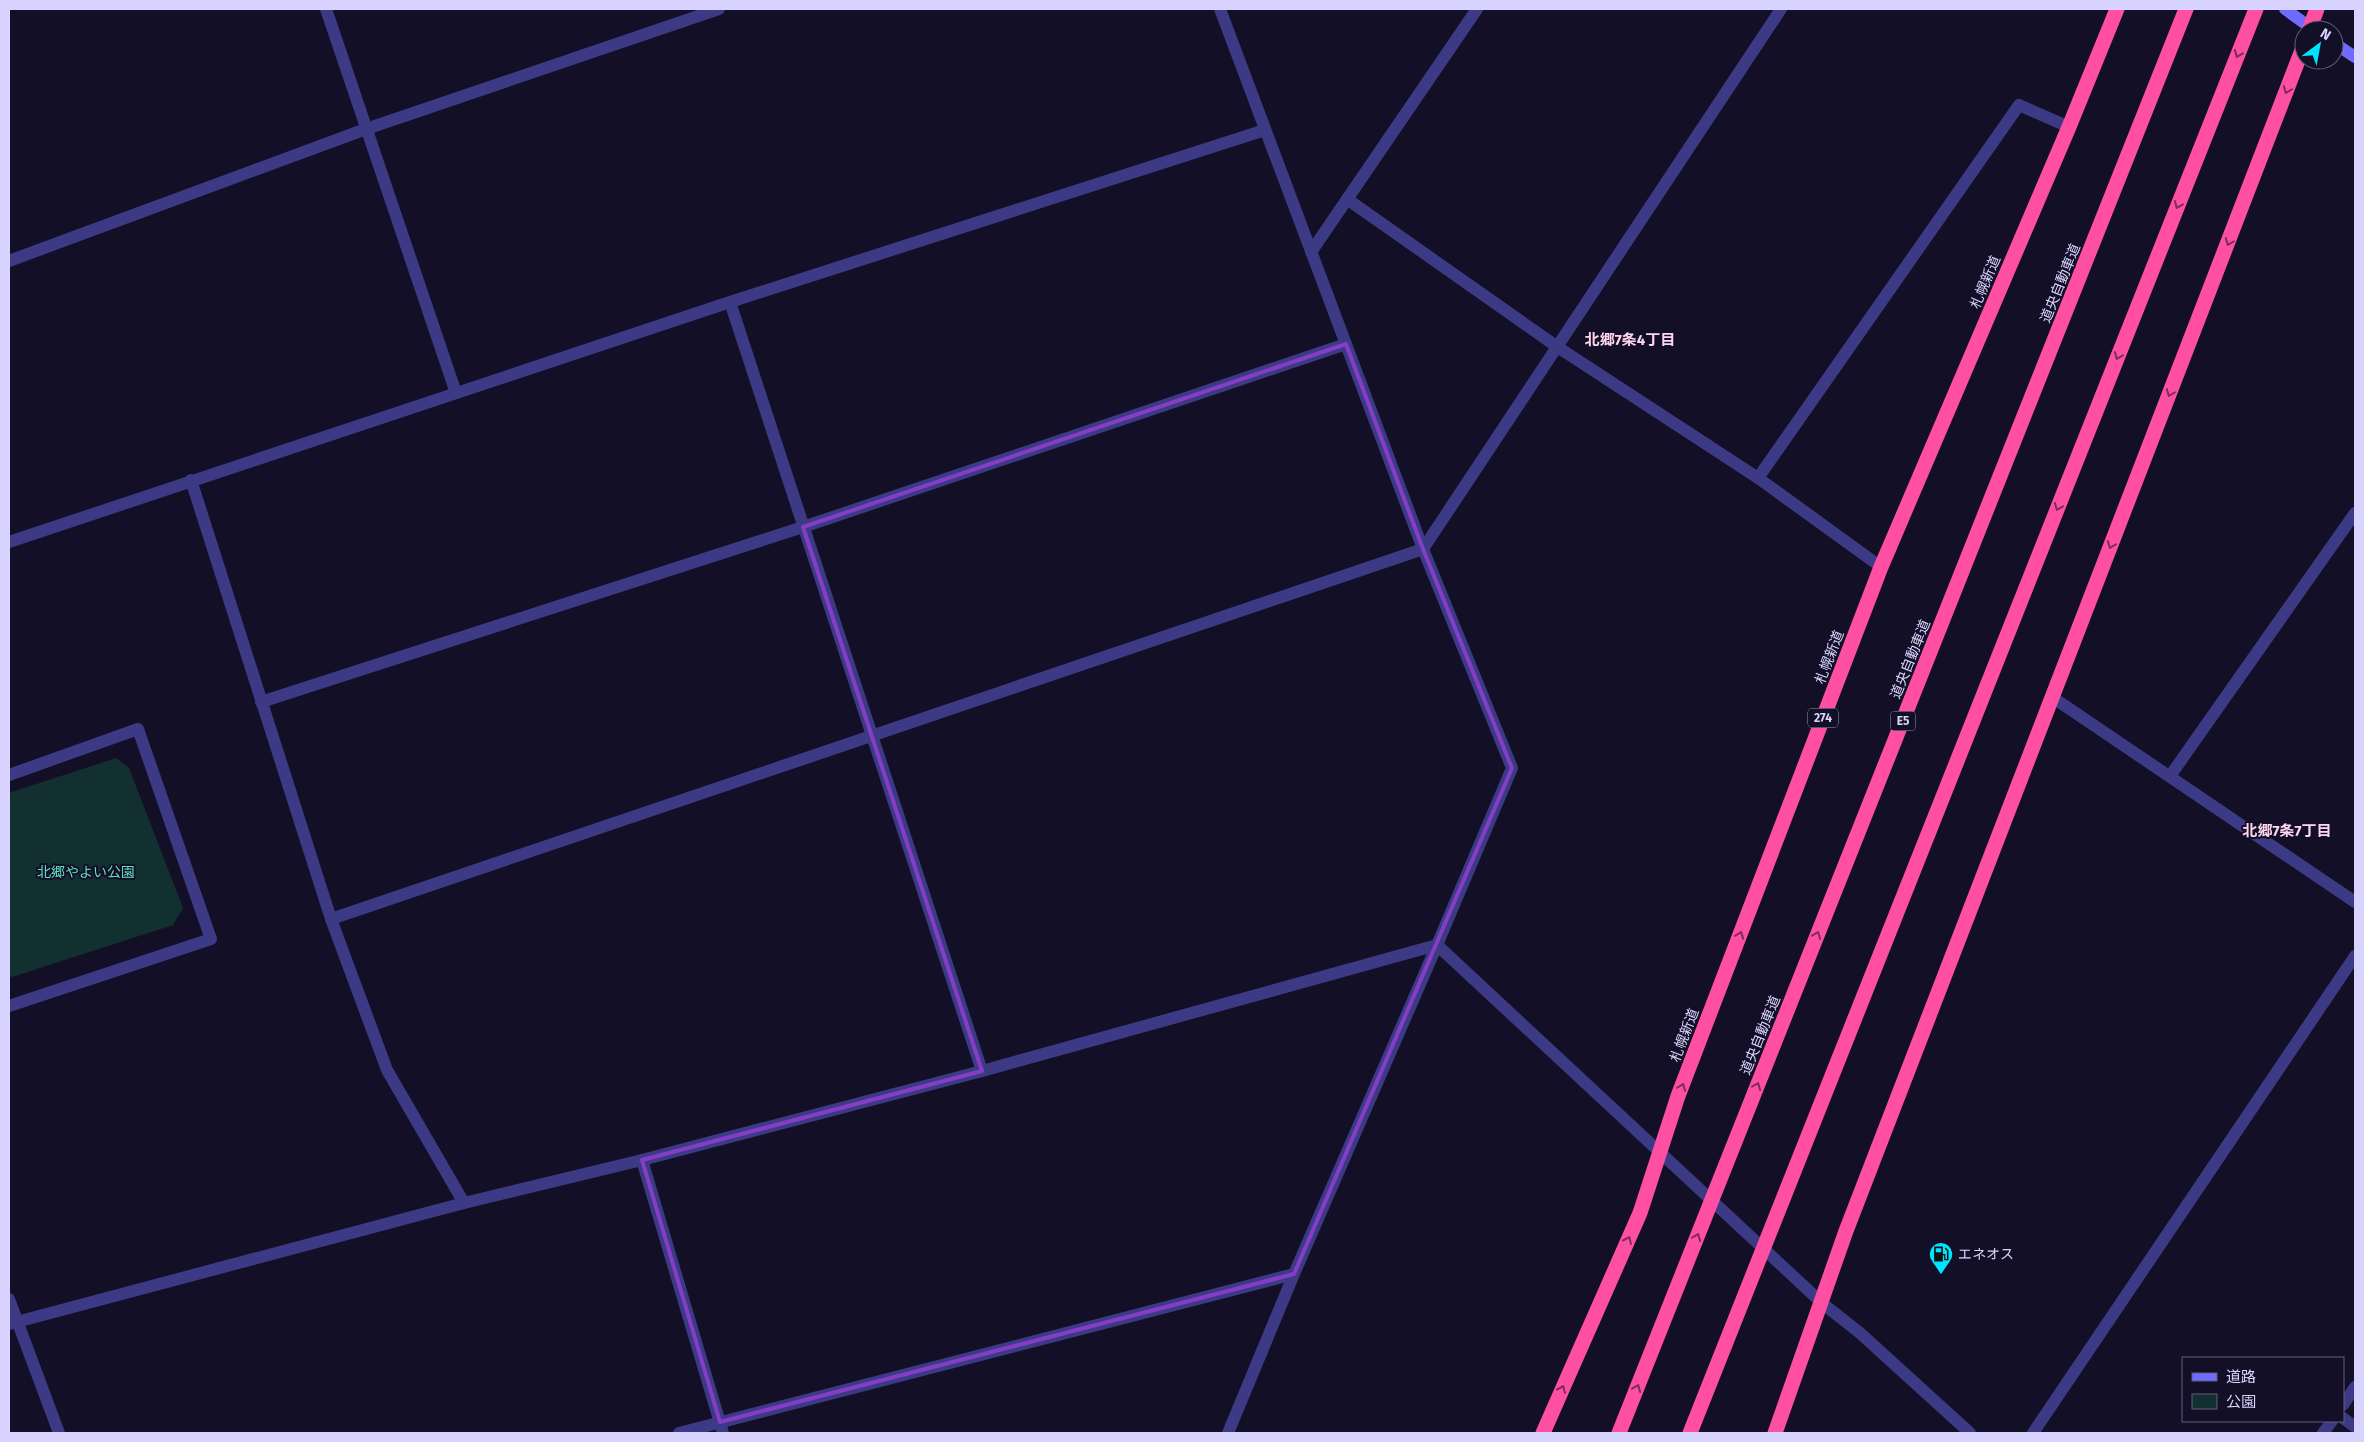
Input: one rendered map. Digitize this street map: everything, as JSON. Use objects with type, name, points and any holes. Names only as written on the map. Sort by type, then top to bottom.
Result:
[{"type":"highway","name":"札幌新道","points":[[1543,1433],[1640,1213],[1682,1086],[1881,567],[2069,127],[2117,9]]},
{"type":"highway","name":"道央自動車道","points":[[1619,1433],[2186,9]]},
{"type":"highway","points":[[1690,1433],[2256,9]]},
{"type":"highway","points":[[1775,1433],[1850,1222],[2294,70]]},
{"type":"street","points":[[326,9],[456,393]]},
{"type":"street","points":[[9,261],[366,129],[719,9]]},
{"type":"street","points":[[1220,9],[1422,549],[1512,768],[1294,1274],[1228,1433]]},
{"type":"street","points":[[1311,252],[1477,9]]},
{"type":"street","points":[[331,919],[1422,549],[1781,9]]},
{"type":"street","points":[[2285,9],[2299,20]]},
{"type":"street","points":[[2344,50],[2355,57]]},
{"type":"street","points":[[1758,478],[2019,105],[2069,127]]},
{"type":"street","points":[[9,542],[730,302],[1265,130]]},
{"type":"street","points":[[1347,199],[1556,346],[1758,478],[1881,567]]},
{"type":"street","points":[[730,302],[982,1071]]},
{"type":"street","points":[[261,702],[803,526],[1346,344]]},
{"type":"street","points":[[191,480],[331,919],[388,1070],[464,1203]]},
{"type":"street","points":[[2170,776],[2355,513]]},
{"type":"street","points":[[2052,697],[2355,902]]},
{"type":"street","points":[[9,774],[138,729],[211,939],[9,1006]]},
{"type":"street","points":[[13,1323],[464,1203],[642,1160],[982,1071],[1437,945]]},
{"type":"street","points":[[1437,945],[1822,1303],[1860,1333],[1970,1433]]},
{"type":"street","points":[[2032,1433],[2355,956]]},
{"type":"street","points":[[642,1160],[721,1428]]},
{"type":"street","points":[[679,1433],[721,1428],[1294,1274]]},
{"type":"street","points":[[9,1299],[13,1323],[59,1433]]},
{"type":"street","points":[[2344,1404],[2355,1387]]},
{"type":"street","points":[[2344,1419],[2355,1427]]},
{"type":"street","points":[[2323,1433],[2331,1422]]},
{"type":"highlighted area","points":[[1346,344],[1423,549],[1512,768],[1294,1274],[720,1422],[642,1160],[982,1071],[803,527]]},
{"type":"green space","name":"北郷やよい公園","points":[[116,758],[129,768],[183,908],[173,925],[9,978],[9,793]]},
{"type":"place","name":"エネオス","points":[[1941,1275]]},
{"type":"district","name":"北郷7条4丁目","points":[[1630,340]]},
{"type":"district","name":"北郷7条7丁目","points":[[2287,831]]}]
